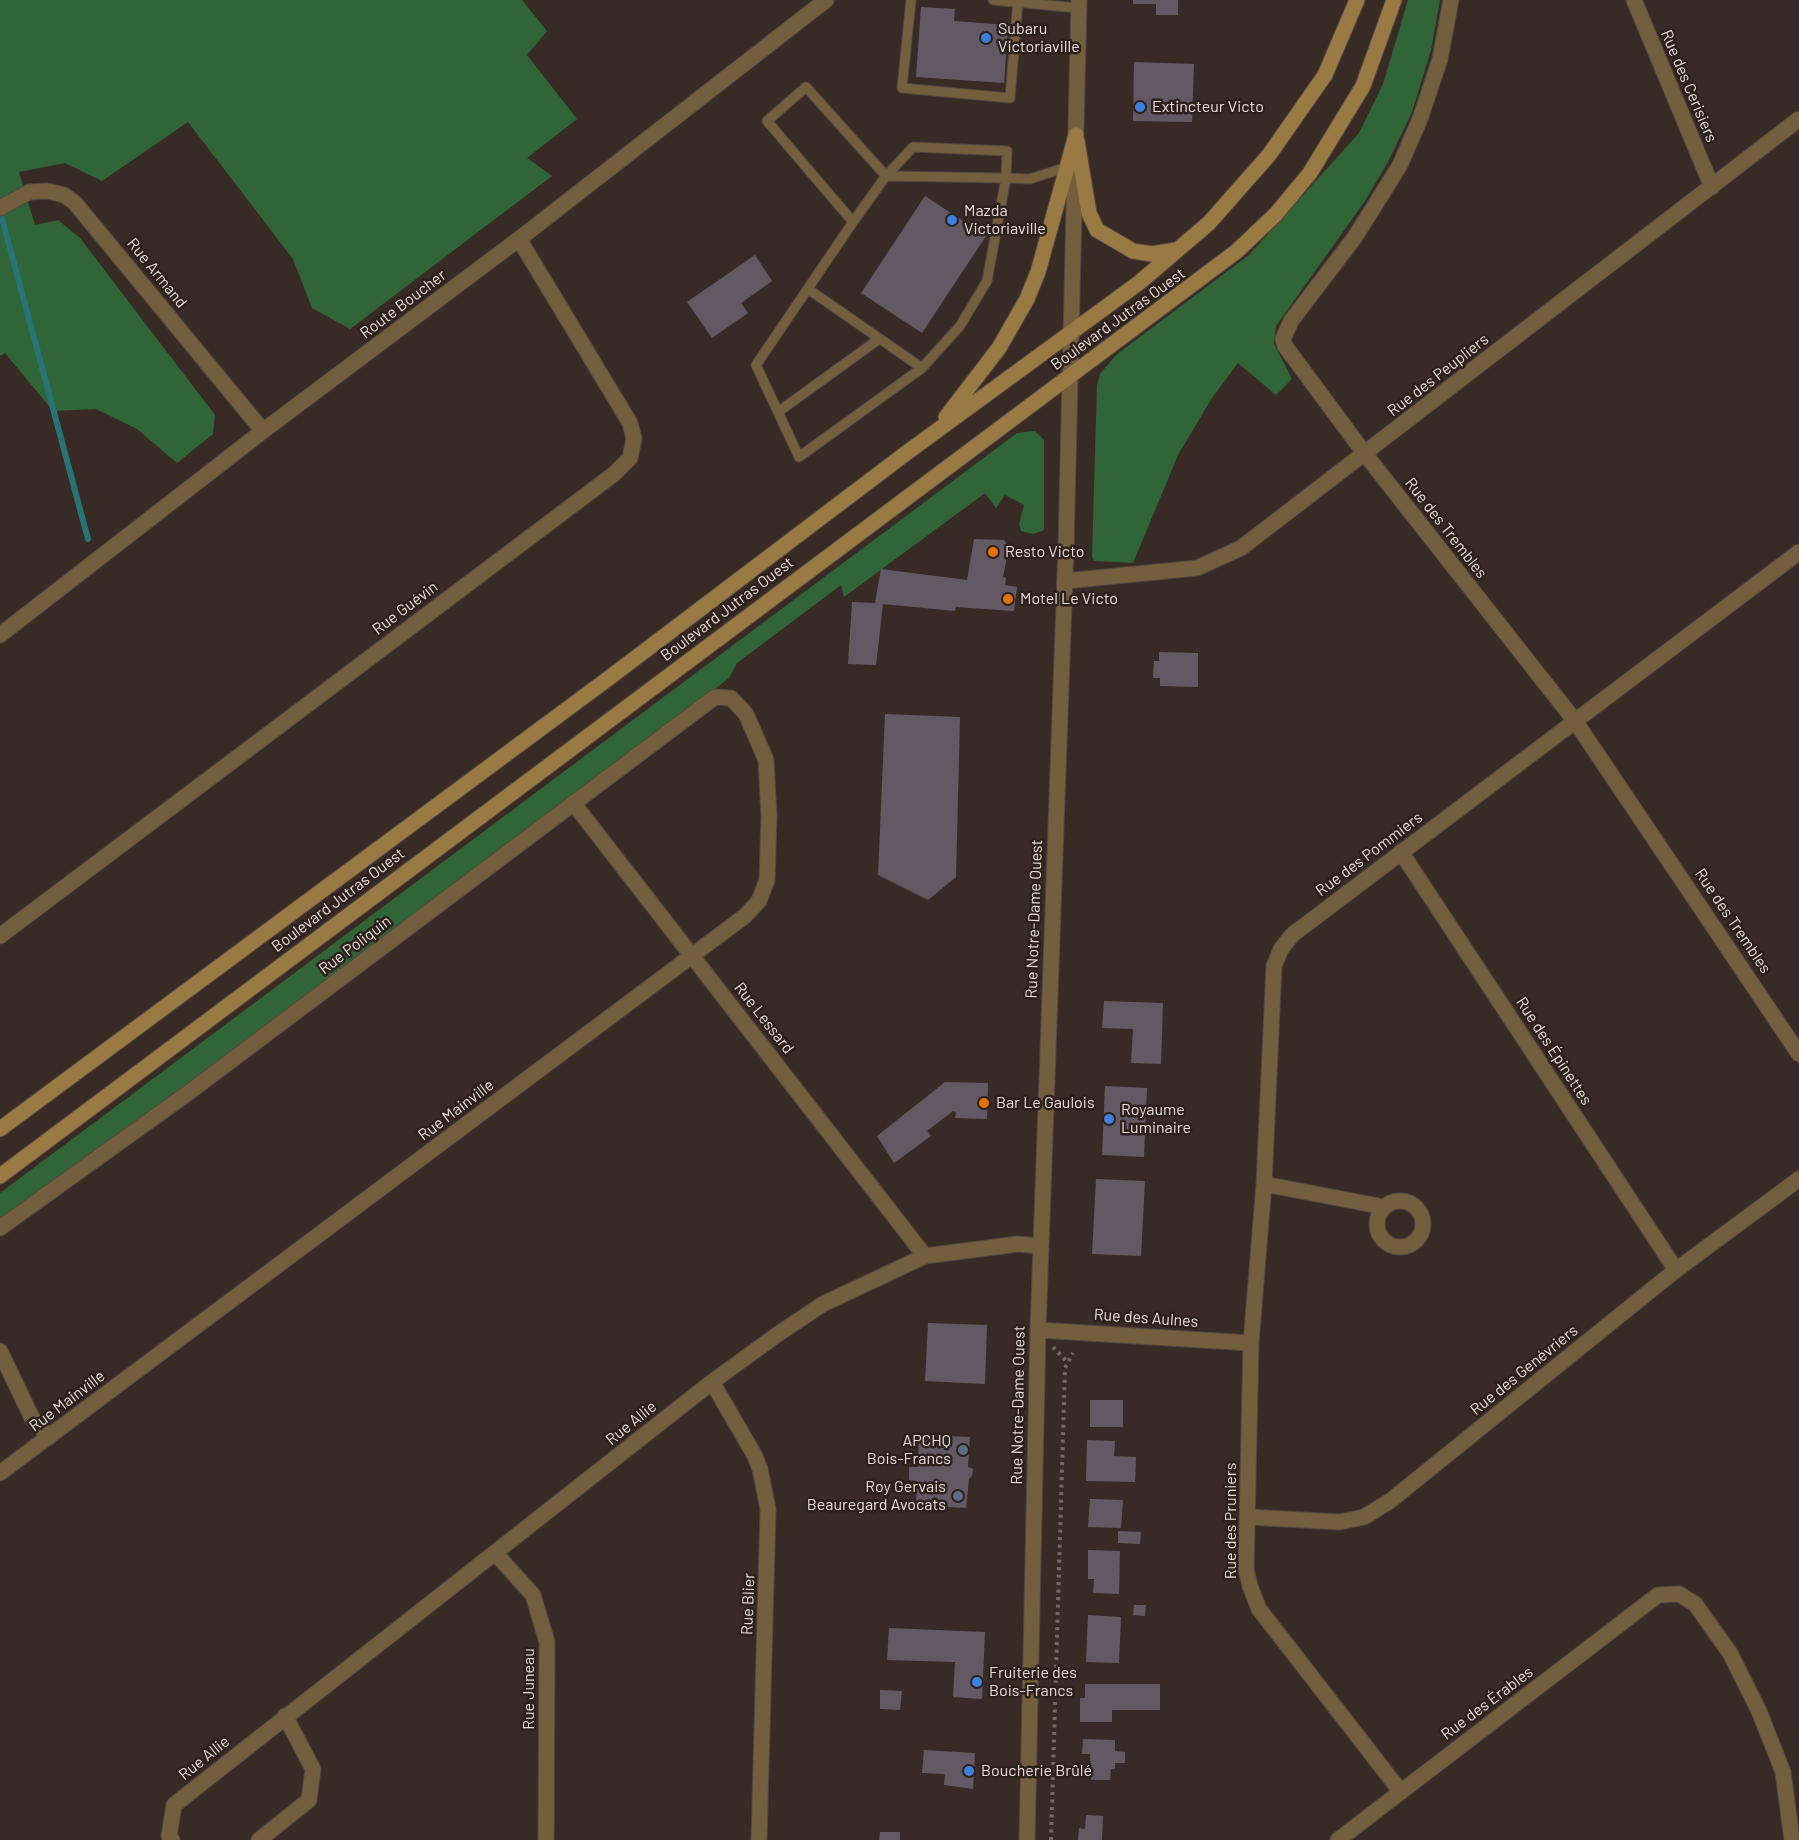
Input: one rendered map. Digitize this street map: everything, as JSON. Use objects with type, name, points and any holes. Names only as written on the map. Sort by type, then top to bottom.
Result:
[{"type":"main road","name":"Boulevard Jutras Ouest","points":[[0,1129],[599,685],[1072,330],[1140,282],[1209,224],[1240,191],[1296,119],[1325,75],[1357,0]]},
{"type":"main road","name":"Boulevard Jutras Ouest","points":[[0,1176],[1237,251],[1276,214],[1310,173],[1363,86],[1394,0]]},
{"type":"main road","points":[[1076,135],[1089,213],[1097,230],[1133,251],[1152,254],[1179,249]]},
{"type":"main road","points":[[934,433],[983,371],[1014,326],[1038,272],[1076,135]]},
{"type":"street","name":"Route Boucher","points":[[0,635],[263,431],[519,239],[826,0]]},
{"type":"street","name":"Rue des Trembles","points":[[1451,0],[1440,59],[1420,119],[1400,165],[1355,237],[1291,321],[1283,339],[1292,356],[1365,454],[1575,721],[1799,1054]]},
{"type":"street","name":"Rue des Cerisiers","points":[[1634,0],[1712,187]]},
{"type":"street","name":"Rue Notre-Dame Ouest","points":[[1027,1840],[1040,1246],[1065,581],[1078,4]]},
{"type":"street","name":"Rue des Peupliers","points":[[1065,581],[1197,568],[1219,560],[1241,548],[1799,119]]},
{"type":"street","name":"Rue Armand","points":[[0,208],[29,192],[47,190],[64,195],[75,203],[263,431]]},
{"type":"street","name":"Rue Guévin","points":[[0,936],[614,474],[630,458],[634,439],[630,423],[519,239]]},
{"type":"street","name":"Rue des Pommiers","points":[[1251,1343],[1264,1184],[1274,966],[1292,934],[1799,552]]},
{"type":"street","name":"Rue Poliquin","points":[[0,1228],[188,1093],[715,697],[731,698]]},
{"type":"street","name":"Rue Mainville","points":[[0,1473],[745,916],[759,901],[767,880],[769,816],[766,760],[746,714],[731,698]]},
{"type":"street","name":"Rue Lessard","points":[[574,804],[925,1256]]},
{"type":"street","name":"Rue des Épinettes","points":[[1401,852],[1676,1270]]},
{"type":"street","name":"Rue des Genévriers","points":[[1248,1517],[1340,1522],[1364,1517],[1390,1501],[1676,1270],[1799,1179]]},
{"type":"street","points":[[1264,1184],[1384,1207]]},
{"type":"street","name":"Rue Allie","points":[[172,1840],[169,1836],[174,1805],[712,1382],[824,1304],[925,1256],[1018,1244],[1040,1246]]},
{"type":"street","name":"Rue des Aulnes","points":[[1038,1330],[1251,1343]]},
{"type":"street","name":"Rue des Pruniers","points":[[1251,1343],[1246,1569],[1250,1587],[1259,1609],[1401,1792]]},
{"type":"street","points":[[0,1352],[32,1419],[49,1437]]},
{"type":"street","name":"Rue Blier","points":[[712,1382],[755,1456],[768,1509],[759,1840]]},
{"type":"street","name":"Rue Juneau","points":[[496,1554],[532,1595],[547,1642],[546,1840]]},
{"type":"street","name":"Rue des Érables","points":[[1338,1840],[1658,1595],[1679,1594],[1695,1604],[1730,1653],[1760,1711],[1783,1772],[1792,1840]]},
{"type":"street","points":[[259,1840],[309,1800],[313,1769],[285,1716]]},
{"type":"lane","points":[[911,0],[902,88],[1010,98],[1018,1]]},
{"type":"lane","points":[[993,0],[1078,4]]},
{"type":"lane","points":[[853,222],[766,121],[806,87],[885,176],[1030,179],[1066,167]]},
{"type":"lane","points":[[913,147],[1007,151],[1006,178],[987,281],[960,326],[922,368],[799,457],[756,365],[885,176],[913,147]]},
{"type":"lane","points":[[808,289],[922,368]]},
{"type":"lane","points":[[778,412],[879,339]]},
{"type":"path","points":[[1051,1840],[1065,1368],[1073,1353]]},
{"type":"green space","points":[[0,0],[522,0],[547,31],[527,55],[577,119],[527,158],[552,176],[350,329],[312,308],[293,259],[188,122],[102,181],[65,163],[19,172],[35,225],[58,220],[80,238],[215,415],[213,434],[177,463],[137,429],[96,409],[53,411],[5,353],[0,356]]},
{"type":"green space","points":[[1408,0],[1440,0],[1431,50],[1412,112],[1388,162],[1365,201],[1276,326],[1274,344],[1292,379],[1276,395],[1238,363],[1212,398],[1178,455],[1133,563],[1094,561],[1092,556],[1097,385],[1100,374],[1116,355],[1249,255],[1359,133],[1383,84]]},
{"type":"green space","points":[[1035,431],[1044,440],[1044,530],[1033,534],[1021,531],[1019,524],[1024,505],[1005,495],[996,508],[985,493],[844,597],[841,585],[737,663],[729,678],[644,744],[0,1224],[0,1193],[1017,433]]},
{"type":"building","points":[[1133,0],[1178,0],[1178,15],[1156,15],[1156,4],[1133,4]]},
{"type":"building","points":[[921,7],[955,9],[954,21],[1008,25],[1004,83],[916,77]]},
{"type":"building","points":[[1134,62],[1194,64],[1192,122],[1133,121]]},
{"type":"building","points":[[925,196],[986,236],[922,333],[861,293]]},
{"type":"building","points":[[755,255],[772,281],[741,303],[748,313],[712,338],[687,302]]},
{"type":"building","points":[[974,539],[1004,540],[1007,544],[1009,548],[1003,577],[1006,578],[1005,585],[1017,587],[1014,611],[956,607],[955,611],[883,604],[876,665],[848,664],[852,602],[875,603],[881,569],[967,580]]},
{"type":"building","points":[[1159,652],[1198,653],[1198,687],[1160,686],[1160,678],[1153,678],[1154,661],[1159,661]]},
{"type":"building","points":[[885,714],[960,717],[956,877],[928,900],[878,875]]},
{"type":"building","points":[[1104,1001],[1163,1003],[1161,1064],[1131,1063],[1133,1029],[1102,1028]]},
{"type":"building","points":[[945,1082],[988,1083],[987,1119],[955,1118],[956,1112],[953,1111],[927,1131],[931,1136],[894,1163],[877,1136]]},
{"type":"building","points":[[1105,1086],[1147,1088],[1144,1157],[1102,1155]]},
{"type":"building","points":[[1096,1179],[1145,1181],[1141,1256],[1092,1254]]},
{"type":"building","points":[[928,1323],[987,1325],[985,1384],[925,1381]]},
{"type":"building","points":[[1090,1400],[1123,1400],[1123,1427],[1090,1427]]},
{"type":"building","points":[[919,1435],[970,1437],[968,1467],[973,1469],[969,1479],[966,1508],[916,1505],[917,1481],[909,1480],[909,1467],[918,1467]]},
{"type":"building","points":[[1087,1440],[1115,1441],[1114,1456],[1136,1457],[1135,1482],[1086,1481]]},
{"type":"building","points":[[1090,1499],[1123,1500],[1121,1528],[1088,1527]]},
{"type":"building","points":[[1118,1531],[1141,1532],[1140,1544],[1118,1543]]},
{"type":"building","points":[[1088,1550],[1120,1551],[1119,1594],[1093,1593],[1094,1579],[1088,1579]]},
{"type":"building","points":[[1134,1605],[1146,1605],[1145,1616],[1133,1615]]},
{"type":"building","points":[[1088,1615],[1121,1617],[1119,1663],[1086,1662]]},
{"type":"building","points":[[889,1628],[985,1632],[982,1699],[953,1697],[955,1662],[887,1660]]},
{"type":"building","points":[[1085,1684],[1160,1684],[1160,1710],[1112,1710],[1112,1722],[1080,1722],[1080,1698],[1085,1698]]},
{"type":"building","points":[[880,1690],[902,1691],[900,1710],[880,1709]]},
{"type":"building","points":[[1083,1739],[1115,1740],[1115,1751],[1125,1752],[1125,1763],[1115,1763],[1115,1769],[1111,1769],[1110,1780],[1091,1780],[1090,1754],[1082,1754]]},
{"type":"building","points":[[924,1750],[975,1753],[973,1789],[944,1785],[945,1774],[922,1773]]},
{"type":"building","points":[[1086,1815],[1103,1816],[1102,1840],[1078,1840],[1079,1828],[1085,1829]]},
{"type":"building","points":[[880,1832],[900,1832],[900,1840],[879,1840]]},
{"type":"waterway","points":[[0,211],[88,539]]},
{"type":"place","name":"Subaru Victoriaville","points":[[986,38]]},
{"type":"place","name":"Extincteur Victo","points":[[1140,107]]},
{"type":"place","name":"Mazda Victoriaville","points":[[952,220]]},
{"type":"place","name":"Resto Victo","points":[[993,552]]},
{"type":"place","name":"Motel Le Victo","points":[[1008,599]]},
{"type":"place","name":"Bar Le Gaulois","points":[[984,1103]]},
{"type":"place","name":"Royaume Luminaire","points":[[1109,1119]]},
{"type":"place","name":"APCHQ Bois-Francs","points":[[963,1450]]},
{"type":"place","name":"Roy Gervais Beauregard Avocats","points":[[958,1496]]},
{"type":"place","name":"Fruiterie des Bois-Francs","points":[[977,1682]]},
{"type":"place","name":"Boucherie Brûlé","points":[[969,1771]]}]
